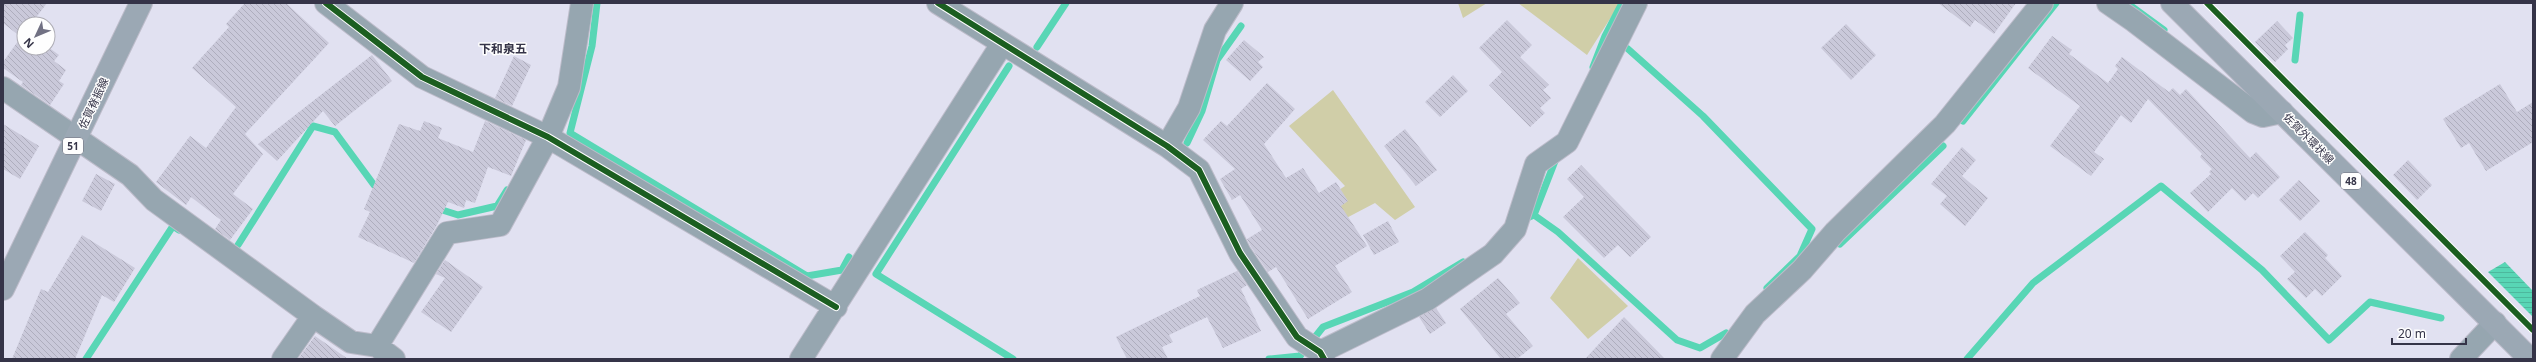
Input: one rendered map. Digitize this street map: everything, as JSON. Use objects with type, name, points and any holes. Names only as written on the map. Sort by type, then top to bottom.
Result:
[{"type":"main road","name":"佐賀脊振線","points":[[3,289],[141,3]]},
{"type":"main road","name":"佐賀外環状線","points":[[2172,3],[2530,359]]},
{"type":"street","points":[[326,3],[422,77],[548,137],[836,308]]},
{"type":"street","points":[[3,88],[130,175],[154,200],[313,316],[351,342],[386,353],[447,233],[500,225],[548,137],[569,87],[582,3]]},
{"type":"street","points":[[938,3],[1167,146],[1199,170],[1240,253],[1297,337],[1322,356],[1428,299],[1493,254],[1518,220],[1536,164],[1559,147],[1636,3]]},
{"type":"street","points":[[1167,146],[1189,108],[1215,30],[1232,3]]},
{"type":"street","points":[[1722,359],[1755,314],[1802,270],[1835,232],[1945,124],[2042,3]]},
{"type":"street","points":[[2108,3],[2134,20],[2252,112],[2263,116],[2282,112]]},
{"type":"street","points":[[801,359],[836,308],[1002,44]]},
{"type":"street","points":[[283,359],[313,316]]},
{"type":"street","points":[[2461,359],[2495,324]]},
{"type":"shaded area","points":[[1458,3],[1487,3],[1463,18]]},
{"type":"shaded area","points":[[1518,3],[1620,3],[1587,55]]},
{"type":"shaded area","points":[[1333,90],[1415,207],[1395,220],[1375,203],[1312,236],[1301,215],[1345,186],[1289,126]]},
{"type":"shaded area","points":[[1578,258],[1628,306],[1588,339],[1550,298]]},
{"type":"shaded area","points":[[2505,262],[2533,291],[2533,317],[2488,272]]},
{"type":"building","points":[[3,3],[47,3],[37,16],[16,16],[16,33],[3,23]]},
{"type":"building","points":[[245,3],[286,3],[329,43],[245,134],[263,154],[233,194],[253,209],[230,240],[215,229],[221,220],[191,197],[186,205],[156,182],[190,136],[206,148],[236,107],[192,68],[229,27],[226,24]]},
{"type":"building","points":[[1938,3],[2016,3],[1994,34],[1975,20],[1970,27]]},
{"type":"building","points":[[1507,20],[1532,45],[1520,57],[1549,85],[1543,90],[1551,98],[1540,108],[1545,113],[1530,127],[1489,85],[1502,72],[1479,48]]},
{"type":"building","points":[[2277,21],[2293,38],[2285,45],[2288,49],[2275,62],[2255,42]]},
{"type":"building","points":[[1846,24],[1876,55],[1851,80],[1821,48]]},
{"type":"building","points":[[2052,36],[2072,50],[2069,54],[2108,83],[2118,69],[2115,66],[2122,57],[2169,92],[2173,88],[2180,95],[2186,89],[2250,158],[2256,152],[2280,177],[2258,198],[2253,193],[2245,201],[2232,188],[2208,212],[2190,193],[2211,174],[2209,172],[2212,169],[2200,157],[2202,154],[2148,99],[2131,123],[2121,115],[2094,152],[2104,159],[2091,176],[2050,146],[2080,106],[2028,68]]},
{"type":"building","points":[[1244,40],[1264,57],[1258,62],[1263,67],[1250,81],[1226,60]]},
{"type":"building","points":[[16,44],[16,56],[56,56],[56,53],[59,55],[54,61],[66,70],[59,81],[64,84],[50,105],[21,85],[23,82],[3,68],[3,62]]},
{"type":"building","points":[[372,55],[392,81],[335,126],[323,111],[277,161],[258,144]]},
{"type":"building","points":[[514,56],[531,65],[512,106],[495,98]]},
{"type":"building","points":[[1453,75],[1468,91],[1440,117],[1425,102]]},
{"type":"building","points":[[1267,83],[1295,109],[1264,144],[1286,178],[1303,168],[1319,193],[1336,182],[1348,201],[1341,206],[1367,246],[1335,266],[1352,292],[1308,319],[1276,267],[1268,272],[1247,239],[1262,230],[1240,195],[1232,200],[1220,179],[1235,169],[1203,140],[1221,121],[1227,126]]},
{"type":"building","points":[[2500,84],[2517,112],[2533,102],[2533,142],[2486,171],[2469,143],[2461,148],[2443,119]]},
{"type":"building","points":[[424,121],[442,128],[438,138],[473,152],[485,121],[526,140],[511,176],[488,167],[475,203],[466,200],[464,208],[448,202],[437,225],[414,263],[358,237],[370,212],[364,209],[399,124],[420,131]]},
{"type":"building","points":[[3,124],[39,146],[20,179],[3,169]]},
{"type":"building","points":[[1405,129],[1437,170],[1416,186],[1384,146]]},
{"type":"building","points":[[1962,147],[1976,160],[1962,176],[1988,198],[1965,226],[1940,204],[1947,196],[1931,184]]},
{"type":"building","points":[[2408,160],[2432,185],[2417,200],[2393,175]]},
{"type":"building","points":[[1581,165],[1651,237],[1630,257],[1618,245],[1604,258],[1563,217],[1584,197],[1567,179]]},
{"type":"building","points":[[96,174],[115,184],[101,211],[82,201]]},
{"type":"building","points":[[2299,180],[2320,201],[2300,221],[2279,200]]},
{"type":"building","points":[[1388,221],[1399,242],[1374,255],[1363,235]]},
{"type":"building","points":[[2305,232],[2328,255],[2325,258],[2342,276],[2322,296],[2315,289],[2306,298],[2287,279],[2295,272],[2280,256]]},
{"type":"building","points":[[82,235],[135,268],[114,302],[102,295],[75,359],[12,359],[41,289],[48,292]]},
{"type":"building","points":[[445,260],[483,287],[451,332],[421,312],[445,278],[436,274]]},
{"type":"building","points":[[1237,271],[1247,285],[1241,289],[1261,331],[1223,348],[1207,317],[1169,335],[1173,342],[1162,347],[1168,359],[1127,359],[1116,337],[1200,296],[1197,290]]},
{"type":"building","points":[[1498,278],[1520,303],[1506,314],[1533,346],[1517,359],[1501,359],[1460,309]]},
{"type":"building","points":[[1436,308],[1446,323],[1430,334],[1419,317]]},
{"type":"building","points":[[1624,317],[1665,359],[1585,359]]},
{"type":"building","points":[[315,336],[348,359],[298,359]]},
{"type":"waterway","points":[[597,3],[592,46],[570,133],[807,276],[842,270],[849,257]]},
{"type":"waterway","points":[[1037,47],[1066,3]]},
{"type":"waterway","points":[[1593,67],[1605,36],[1622,3]]},
{"type":"waterway","points":[[1963,121],[2056,3]]},
{"type":"waterway","points":[[2127,3],[2164,30]]},
{"type":"waterway","points":[[2295,60],[2300,15]]},
{"type":"waterway","points":[[1187,143],[1202,111],[1217,60],[1241,26]]},
{"type":"waterway","points":[[1628,49],[1703,116],[1812,229],[1800,256],[1767,288]]},
{"type":"waterway","points":[[1009,66],[876,274],[1013,359]]},
{"type":"waterway","points":[[238,245],[313,126],[335,132],[374,185],[381,188]]},
{"type":"waterway","points":[[1840,244],[1943,146]]},
{"type":"waterway","points":[[1522,220],[1534,215],[1557,156]]},
{"type":"waterway","points":[[1967,359],[2033,283],[2161,186],[2262,270],[2329,340],[2370,302],[2441,318]]},
{"type":"waterway","points":[[436,208],[458,215],[497,206],[507,190]]},
{"type":"waterway","points":[[1534,215],[1558,232],[1677,340],[1700,348],[1726,333]]},
{"type":"waterway","points":[[86,359],[173,226],[179,230]]},
{"type":"waterway","points":[[1269,359],[1300,356],[1323,327],[1413,292],[1463,262]]},
{"type":"cycle path","points":[[326,3],[422,77],[548,137],[836,307]]},
{"type":"cycle path","points":[[938,3],[1167,146],[1199,170],[1240,253],[1297,337],[1320,352],[1324,359]]},
{"type":"cycle path","points":[[2207,3],[2533,330]]},
{"type":"district","name":"下和泉五","points":[[503,48]]}]
